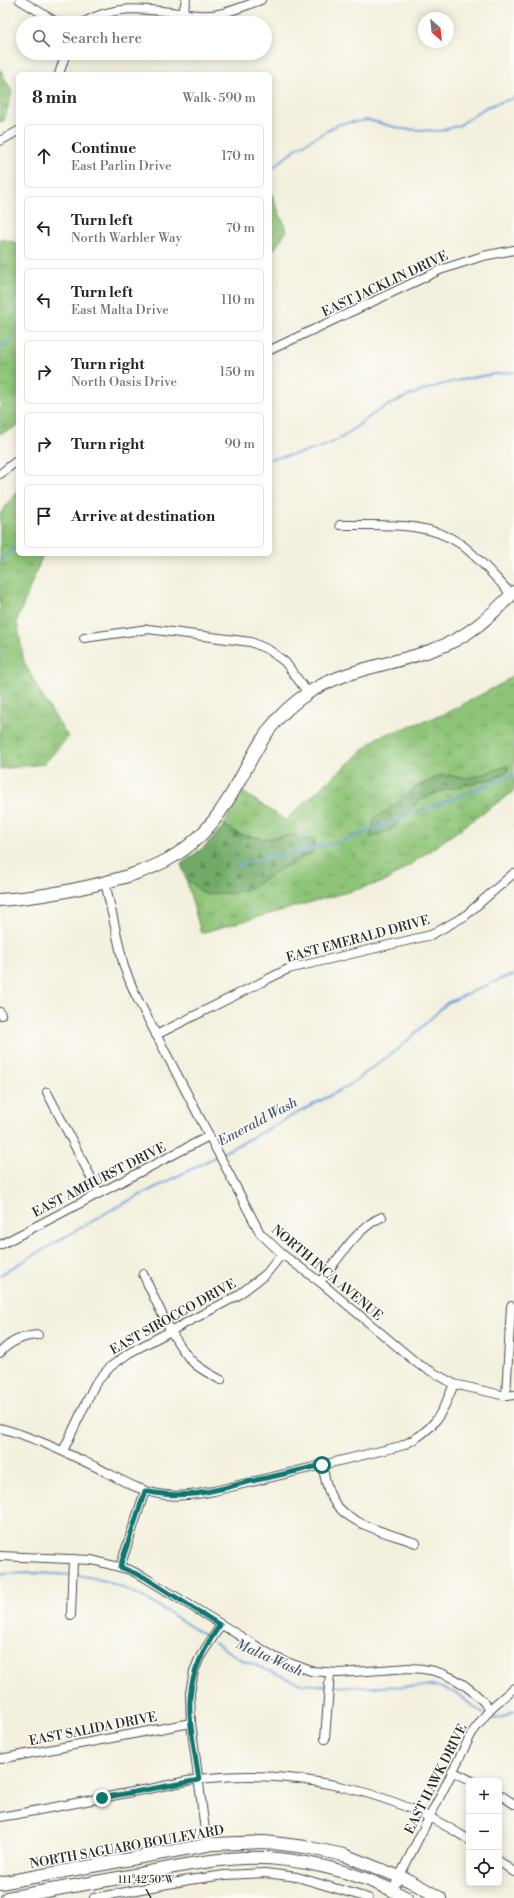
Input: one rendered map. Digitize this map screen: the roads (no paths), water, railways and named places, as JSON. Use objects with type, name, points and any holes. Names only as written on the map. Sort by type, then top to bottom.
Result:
[{"type":"main road","points":[[0,900],[42,896],[129,877],[155,867],[173,857],[196,840],[211,824],[226,804],[250,759],[269,728],[290,706],[308,693],[344,675],[446,645],[478,626],[513,594]]},
{"type":"main road","name":"NORTH SAGUARO BOULEVARD","points":[[0,1883],[207,1845],[265,1842],[305,1847],[344,1855],[400,1876],[440,1898]]},
{"type":"main road","points":[[7,1898],[202,1862],[245,1858],[284,1860],[324,1867],[363,1879],[407,1898]]},
{"type":"street","points":[[20,0],[46,16]]},
{"type":"street","points":[[183,12],[186,0]]},
{"type":"street","points":[[90,16],[96,11],[119,2],[147,3],[200,15],[218,14],[261,0]]},
{"type":"street","points":[[60,72],[64,60]]},
{"type":"street","points":[[0,141],[16,132]]},
{"type":"street","name":"EAST JACKLIN DRIVE","points":[[272,349],[440,270],[477,258],[514,250]]},
{"type":"street","points":[[0,474],[16,462]]},
{"type":"street","points":[[340,525],[411,526],[442,534],[462,545],[513,594]]},
{"type":"street","points":[[84,638],[148,629],[251,642],[269,650],[285,662],[308,693]]},
{"type":"street","name":"EAST EMERALD DRIVE","points":[[156,1035],[288,969],[431,935],[465,916],[514,872]]},
{"type":"street","name":"NORTH INCA AVENUE","points":[[105,882],[124,967],[135,994],[260,1233],[282,1254],[320,1282],[418,1364],[454,1384],[510,1395]]},
{"type":"street","points":[[46,1092],[99,1193]]},
{"type":"street","name":"EAST AMHURST DRIVE","points":[[0,1245],[209,1136]]},
{"type":"street","points":[[320,1282],[360,1232],[382,1216]]},
{"type":"street","name":"EAST SIROCCO DRIVE","points":[[63,1451],[89,1395],[102,1375],[124,1356],[237,1296],[266,1274],[282,1254]]},
{"type":"street","points":[[143,1274],[189,1359],[206,1373],[221,1380]]},
{"type":"street","points":[[510,1306],[510,1395]]},
{"type":"street","points":[[0,1353],[9,1344],[20,1339],[38,1335]]},
{"type":"street","points":[[0,1428],[27,1436],[63,1451],[145,1491],[165,1495],[184,1496],[214,1491],[401,1446],[414,1441],[427,1430],[444,1410],[454,1384]]},
{"type":"street","points":[[322,1465],[331,1496],[344,1514],[358,1522],[416,1543]]},
{"type":"street","points":[[120,1567],[145,1491]]},
{"type":"street","points":[[0,1556],[92,1560],[120,1567],[144,1577],[220,1625],[286,1663],[311,1671],[330,1672],[422,1668],[462,1682],[477,1693],[490,1709]]},
{"type":"street","points":[[71,1615],[73,1559]]},
{"type":"street","points":[[207,1845],[191,1723],[190,1693],[194,1671],[200,1657],[220,1625]]},
{"type":"street","points":[[325,1738],[330,1672]]},
{"type":"street","name":"EAST HAWK DRIVE","points":[[392,1891],[472,1733],[490,1709],[514,1688]]},
{"type":"street","name":"EAST SALIDA DRIVE","points":[[0,1759],[191,1723]]},
{"type":"street","points":[[452,1771],[466,1778]]},
{"type":"street","points":[[0,1817],[199,1780],[264,1776],[305,1779],[370,1794],[429,1817],[466,1838]]},
{"type":"street","points":[[502,1796],[514,1804]]},
{"type":"street","points":[[502,1863],[514,1872]]},
{"type":"street","points":[[94,1898],[189,1880],[225,1875],[265,1873],[297,1877],[368,1898]]},
{"type":"waterway","points":[[272,168],[297,148],[339,124],[368,120],[402,129],[440,131],[460,125],[486,107],[514,98]]},
{"type":"waterway","points":[[0,349],[16,336]]},
{"type":"waterway","points":[[272,459],[307,451],[335,442],[378,411],[398,400],[430,388],[463,379],[514,372]]},
{"type":"waterway","points":[[0,560],[16,547]]},
{"type":"waterway","points":[[236,865],[340,842],[514,774]]},
{"type":"waterway","name":"Emerald Wash","points":[[221,1154],[348,1086],[403,1045],[447,1003],[503,978],[514,975]]},
{"type":"waterway","name":"Emerald Wash","points":[[0,1275],[113,1209],[217,1156]]},
{"type":"waterway","name":"Malta Wash","points":[[0,1574],[37,1573],[70,1575]]},
{"type":"waterway","name":"Malta Wash","points":[[74,1575],[93,1578],[129,1590],[162,1608],[210,1639]]},
{"type":"waterway","name":"Malta Wash","points":[[214,1642],[240,1659],[301,1684],[327,1686]]},
{"type":"waterway","name":"Malta Wash","points":[[331,1686],[436,1686],[456,1693],[483,1714]]},
{"type":"waterway","name":"Malta Wash","points":[[486,1716],[489,1719],[501,1718],[514,1711]]}]
